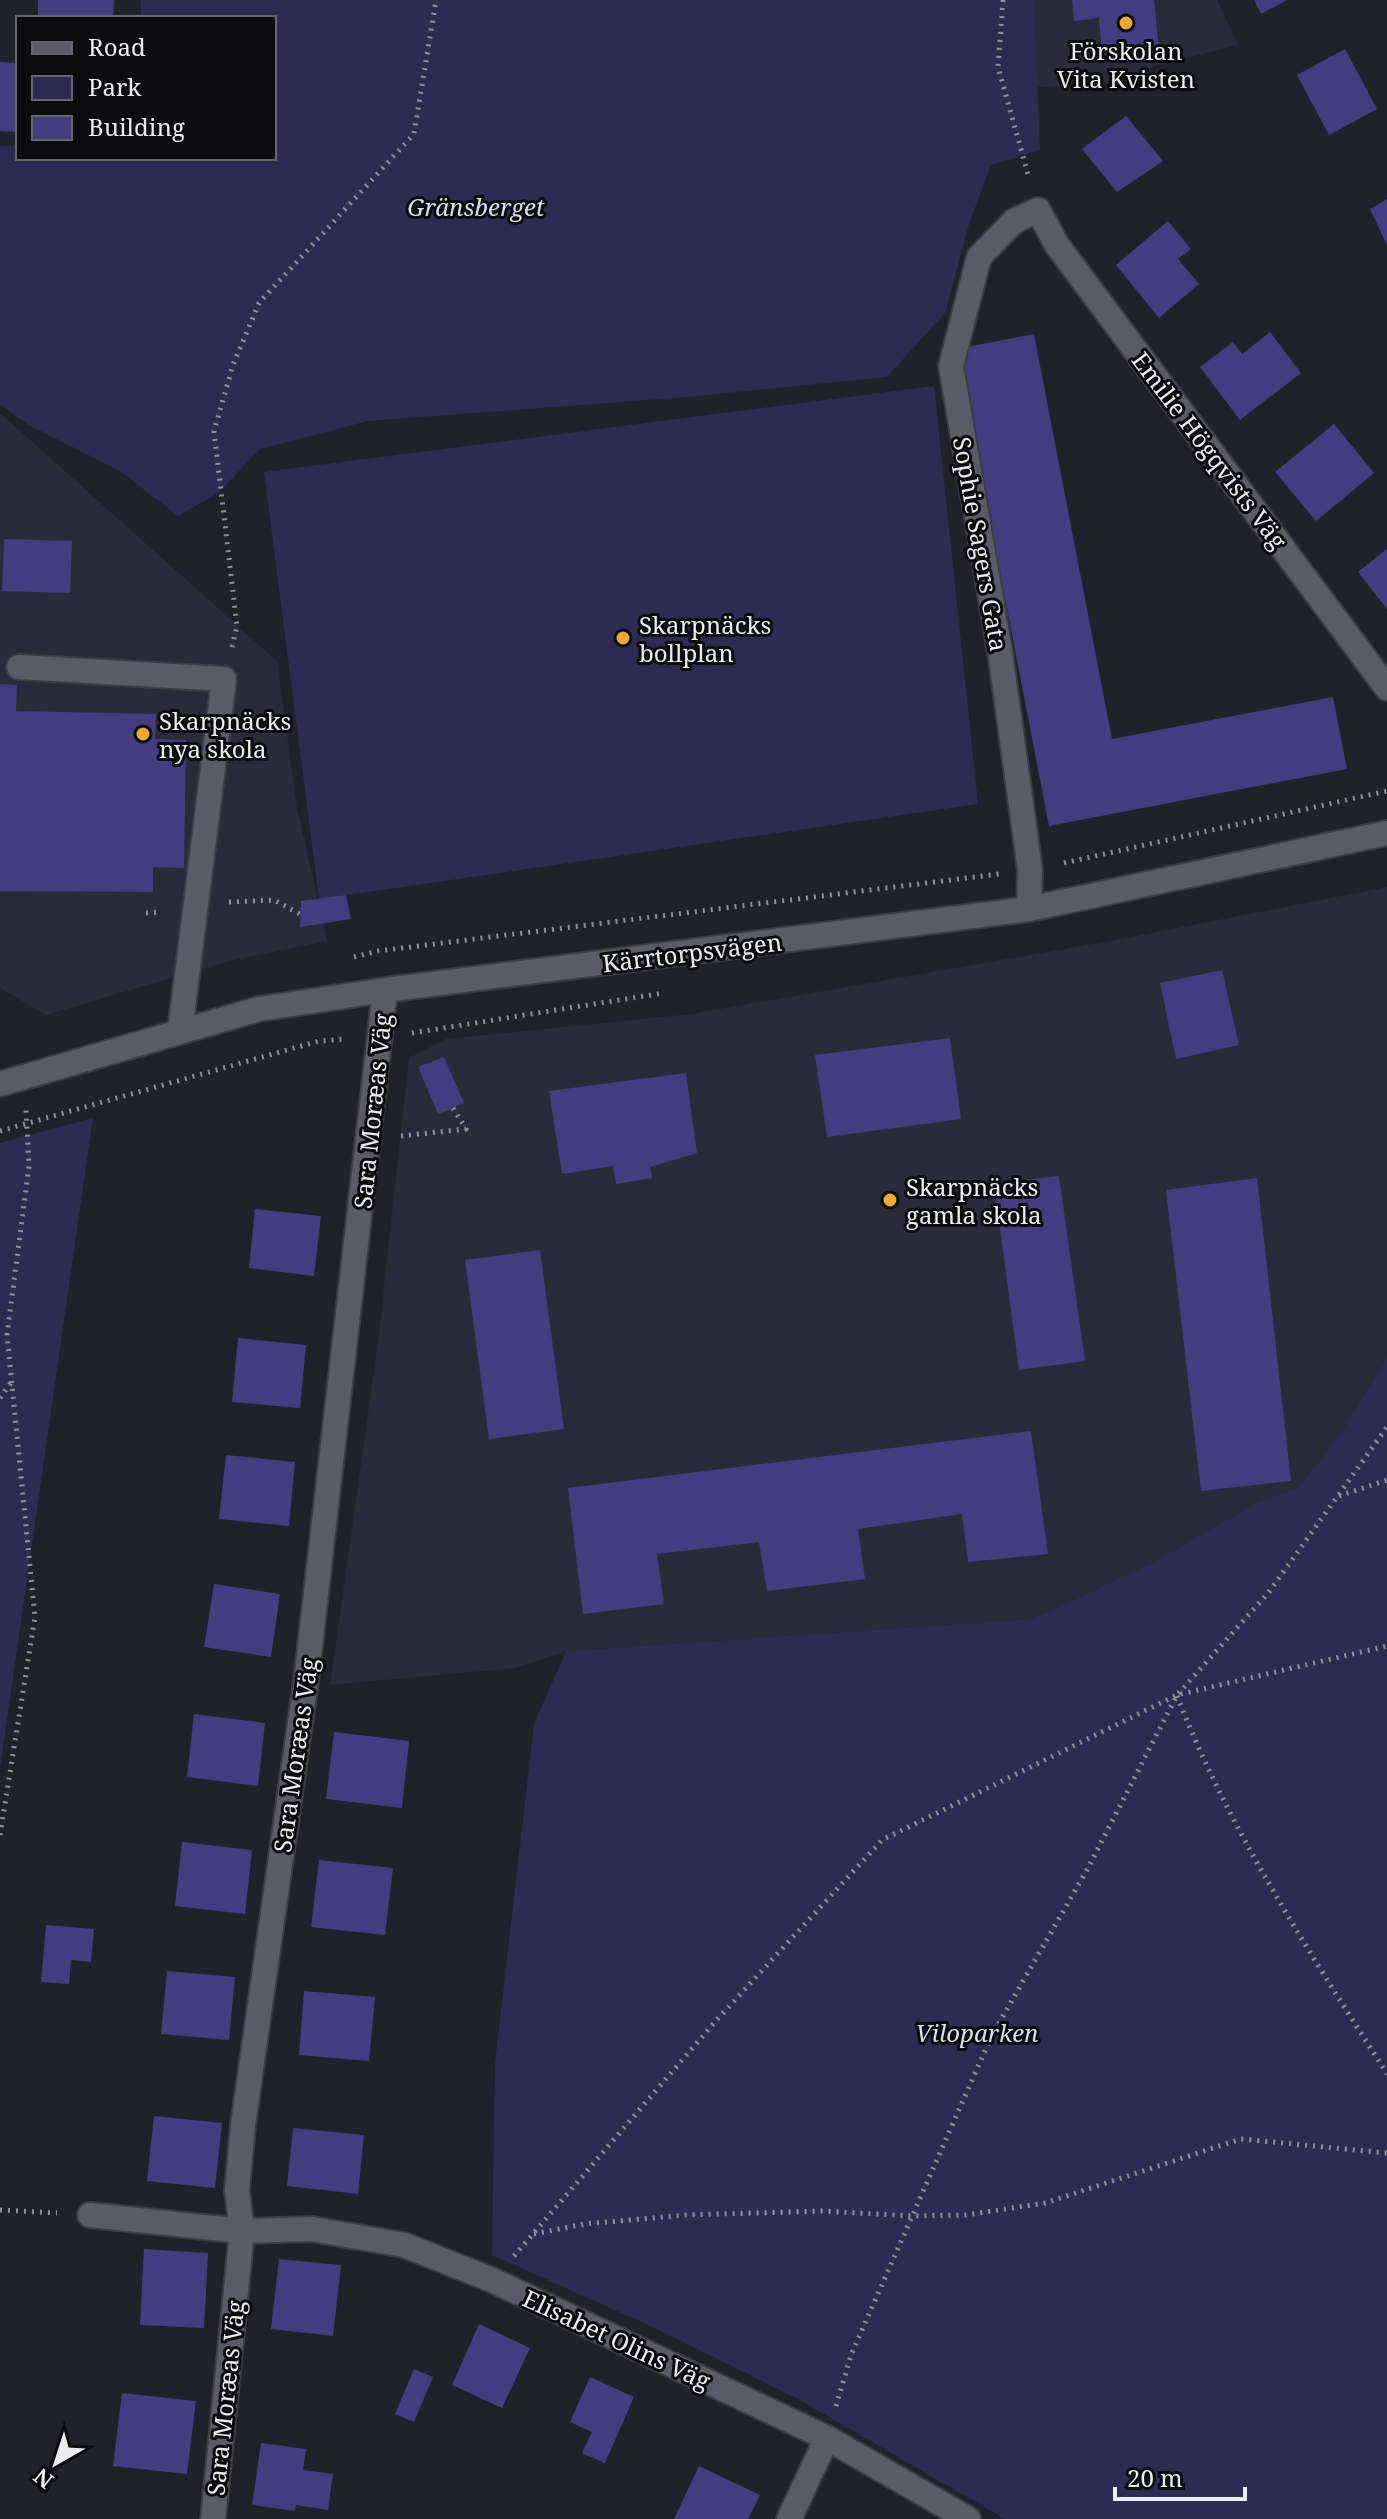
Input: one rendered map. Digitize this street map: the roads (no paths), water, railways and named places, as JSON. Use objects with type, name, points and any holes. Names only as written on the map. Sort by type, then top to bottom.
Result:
[{"type":"street","name":"Emilie Högqvists Väg","points":[[1038,210],[1057,245],[1387,688]]},
{"type":"street","name":"Sophie Sagers Gata","points":[[1029,909],[1030,870],[1000,652],[951,366],[979,257],[1014,221],[1038,210]]},
{"type":"street","points":[[19,667],[224,679],[180,1031]]},
{"type":"street","name":"Kärrtorpsvägen","points":[[10,1081],[259,1009],[385,990],[1029,909],[1387,833]]},
{"type":"street","name":"Sara Moræas Väg","points":[[213,2519],[242,2231],[237,2190],[243,2125],[306,1681],[385,990]]},
{"type":"street","name":"Elisabet Olins Väg","points":[[90,2215],[242,2231],[312,2229],[404,2245],[492,2280],[827,2438],[968,2519]]},
{"type":"street","points":[[789,2519],[827,2438]]},
{"type":"place","name":"Förskolan Vita Kvisten","points":[[1126,23]]},
{"type":"place","name":"Skarpnäcks bollplan","points":[[623,638]]},
{"type":"place","name":"Skarpnäcks nya skola","points":[[143,734]]},
{"type":"place","name":"Skarpnäcks gamla skola","points":[[890,1200]]},
{"type":"park label","name":"Gränsberget","points":[[476,206]]},
{"type":"park label","name":"Viloparken","points":[[977,2032]]}]
